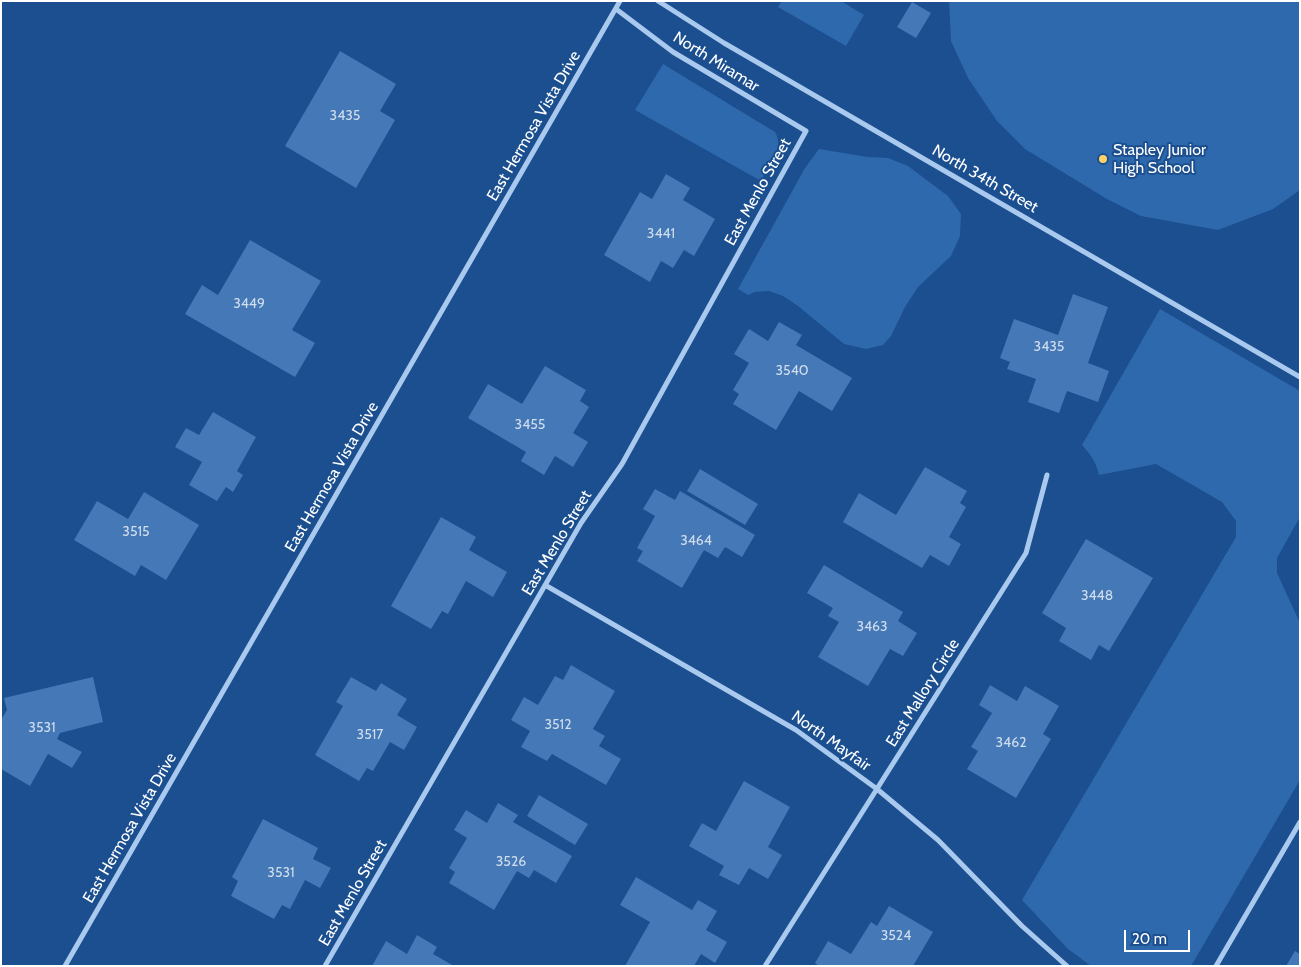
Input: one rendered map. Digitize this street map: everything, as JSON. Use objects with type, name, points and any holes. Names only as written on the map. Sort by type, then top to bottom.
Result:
[{"type":"street","name":"East Hermosa Vista Drive","points":[[65,966],[620,1]]},
{"type":"street","name":"North 34th Street","points":[[658,1],[724,43],[1300,377]]},
{"type":"street","name":"North Miramar","points":[[616,8],[672,52],[806,131]]},
{"type":"street","name":"East Menlo Street","points":[[325,966],[581,523],[622,464],[806,131]]},
{"type":"street","name":"East Mallory Circle","points":[[765,966],[1026,553],[1047,475]]},
{"type":"street","name":"North Mayfair","points":[[545,585],[796,730],[877,789],[938,840],[1022,926],[1067,966]]},
{"type":"street","points":[[1216,966],[1300,822]]},
{"type":"shaded area","points":[[782,1],[841,1],[864,15],[846,46],[778,7]]},
{"type":"shaded area","points":[[949,1],[1300,1],[1300,190],[1273,209],[1218,230],[1141,216],[1107,199],[1025,149],[997,121],[968,78],[951,41]]},
{"type":"shaded area","points":[[663,64],[775,132],[778,138],[777,151],[761,181],[635,110]]},
{"type":"shaded area","points":[[819,149],[868,157],[888,158],[908,166],[948,196],[961,214],[960,236],[951,256],[918,287],[905,307],[891,336],[883,345],[866,349],[844,344],[783,296],[769,291],[755,292],[748,295],[738,289],[805,168]]},
{"type":"shaded area","points":[[1160,309],[1300,391],[1300,517],[1277,558],[1277,573],[1300,623],[1300,780],[1191,966],[1091,966],[1068,949],[1022,900],[1236,537],[1236,521],[1222,502],[1156,464],[1099,475],[1093,459],[1082,445]]},
{"type":"building","points":[[912,2],[931,13],[916,38],[897,27]]},
{"type":"building","points":[[340,51],[396,84],[380,111],[395,120],[356,188],[285,146]]},
{"type":"building","points":[[666,174],[690,188],[683,200],[715,219],[694,256],[684,250],[673,268],[661,261],[650,282],[604,255],[640,192],[652,199]]},
{"type":"building","points":[[250,240],[321,281],[292,330],[315,343],[295,377],[185,314],[202,285],[218,295]]},
{"type":"building","points":[[1073,294],[1108,307],[1088,363],[1109,371],[1098,402],[1067,391],[1059,413],[1028,402],[1036,379],[1007,369],[1010,362],[1000,358],[1014,319],[1058,335]]},
{"type":"building","points":[[779,322],[802,335],[796,345],[852,378],[832,411],[799,391],[776,430],[733,404],[739,394],[733,390],[749,363],[734,354],[749,329],[768,341]]},
{"type":"building","points":[[545,366],[586,390],[580,401],[589,407],[573,433],[588,442],[573,467],[555,456],[544,475],[521,461],[526,452],[468,418],[488,384],[522,404]]},
{"type":"building","points":[[213,412],[256,437],[237,471],[243,475],[233,492],[226,487],[217,501],[189,485],[202,462],[175,447],[186,428],[199,435]]},
{"type":"building","points":[[925,467],[967,491],[960,503],[966,507],[949,537],[961,544],[949,566],[930,555],[922,568],[843,522],[859,493],[896,515]]},
{"type":"building","points":[[700,469],[758,504],[745,525],[687,491]]},
{"type":"building","points":[[655,489],[675,500],[680,491],[755,535],[742,557],[725,547],[718,558],[704,550],[682,588],[637,561],[643,551],[637,548],[655,516],[643,509]]},
{"type":"building","points":[[144,492],[199,525],[166,580],[141,565],[135,576],[74,540],[97,501],[128,519]]},
{"type":"building","points":[[441,517],[476,537],[469,550],[507,572],[493,597],[466,581],[448,614],[442,611],[431,629],[391,606]]},
{"type":"building","points":[[1086,539],[1153,578],[1109,651],[1099,645],[1091,660],[1059,641],[1066,628],[1042,613]]},
{"type":"building","points":[[824,565],[903,612],[898,621],[917,633],[903,656],[890,649],[868,686],[818,657],[839,622],[828,616],[833,608],[807,593]]},
{"type":"building","points":[[571,665],[615,691],[593,729],[605,736],[599,746],[621,759],[606,785],[552,754],[547,761],[521,747],[530,731],[511,720],[524,697],[538,705],[555,676],[563,680]]},
{"type":"building","points":[[93,677],[103,722],[60,733],[57,739],[82,752],[72,768],[48,754],[30,786],[1,769],[1,720],[7,710],[4,698]]},
{"type":"building","points":[[351,677],[376,691],[381,683],[407,699],[397,715],[417,727],[404,750],[390,742],[373,771],[367,768],[359,781],[315,755],[343,706],[336,702]]},
{"type":"building","points":[[990,685],[1017,701],[1025,686],[1059,706],[1043,734],[1051,739],[1016,798],[967,769],[978,751],[971,747],[992,713],[979,705]]},
{"type":"building","points":[[744,781],[790,807],[768,847],[782,855],[768,879],[749,868],[739,885],[719,875],[724,866],[689,846],[702,823],[716,831]]},
{"type":"building","points":[[539,795],[588,824],[575,845],[527,816]]},
{"type":"building","points":[[498,803],[518,815],[513,822],[572,856],[556,883],[534,870],[529,878],[517,871],[494,910],[449,883],[455,872],[449,868],[467,838],[454,830],[466,810],[487,823]]},
{"type":"building","points":[[263,819],[318,848],[313,859],[331,868],[320,888],[305,880],[290,909],[282,905],[274,919],[231,896],[238,881],[232,877]]},
{"type":"building","points":[[636,877],[692,910],[698,900],[717,911],[706,930],[727,942],[715,963],[701,954],[694,966],[625,966],[650,922],[620,905]]},
{"type":"building","points":[[889,906],[933,932],[913,966],[819,966],[815,963],[828,941],[851,954],[871,922],[877,926]]},
{"type":"building","points":[[417,935],[437,947],[433,954],[454,966],[372,966],[386,941],[407,954]]},
{"type":"building","points":[[1295,951],[1300,954],[1300,966],[1286,966]]},
{"type":"place","name":"Stapley Junior High School","points":[[1103,159]]}]
